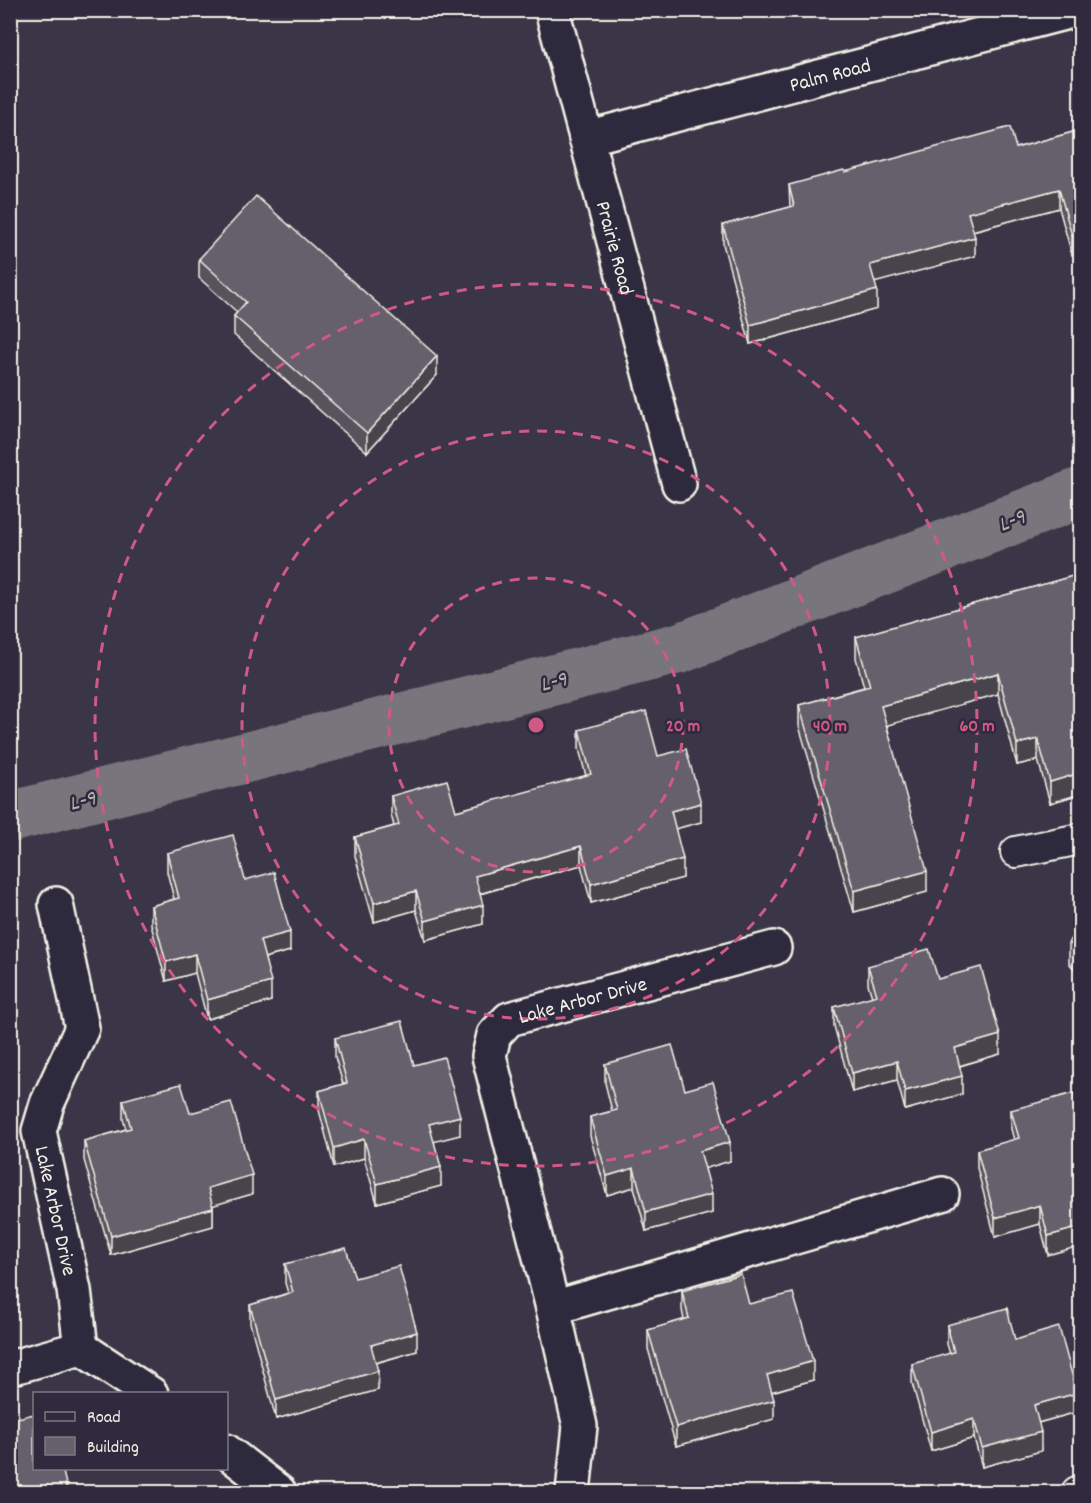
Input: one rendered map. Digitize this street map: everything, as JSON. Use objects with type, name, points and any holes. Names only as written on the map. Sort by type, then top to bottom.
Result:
[{"type":"street","name":"Prairie Road","points":[[552,10],[679,484]]},
{"type":"street","name":"Palm Road","points":[[586,138],[1075,10]]},
{"type":"street","name":"Lake Arbor Drive","points":[[56,904],[82,1028],[47,1104],[39,1131],[74,1290],[81,1348]]},
{"type":"street","name":"Lake Arbor Drive","points":[[573,1492],[580,1426],[553,1308],[489,1056],[494,1035],[508,1019],[774,948]]},
{"type":"street","points":[[553,1308],[942,1194]]},
{"type":"street","points":[[10,1368],[81,1348],[148,1392]]},
{"type":"street","points":[[228,1453],[279,1492]]},
{"type":"lane","points":[[1016,852],[1080,839]]},
{"type":"building","points":[[1010,127],[1016,148],[1080,130],[1080,233],[1072,236],[1059,189],[968,213],[975,237],[870,265],[877,290],[750,325],[723,225],[794,206],[789,185]]},
{"type":"building","points":[[256,196],[437,356],[367,433],[234,316],[246,302],[199,259]]},
{"type":"building","points":[[1080,574],[1080,773],[1050,782],[1038,739],[1017,744],[998,673],[881,706],[927,871],[854,891],[799,705],[870,686],[856,637]]},
{"type":"building","points":[[646,711],[658,756],[686,749],[701,803],[671,811],[683,859],[591,884],[581,846],[475,876],[483,905],[425,921],[416,891],[374,903],[355,837],[399,825],[391,796],[447,780],[456,811],[591,774],[579,730]]},
{"type":"building","points":[[233,835],[245,880],[274,872],[290,932],[260,940],[271,982],[207,1000],[195,954],[166,962],[151,906],[179,898],[167,853]]},
{"type":"building","points":[[1080,930],[1080,954],[1069,942]]},
{"type":"building","points":[[929,949],[938,979],[981,967],[1000,1035],[955,1048],[962,1076],[905,1091],[897,1061],[852,1073],[834,1007],[877,995],[868,966]]},
{"type":"building","points":[[402,1021],[414,1065],[444,1057],[460,1116],[429,1124],[441,1167],[377,1184],[364,1139],[334,1148],[319,1091],[347,1083],[335,1038]]},
{"type":"building","points":[[672,1045],[685,1090],[713,1082],[730,1142],[700,1151],[712,1194],[646,1212],[634,1168],[607,1176],[590,1117],[617,1110],[605,1064]]},
{"type":"building","points":[[181,1084],[190,1113],[231,1102],[252,1175],[208,1188],[213,1208],[111,1236],[84,1141],[131,1128],[123,1100]]},
{"type":"building","points":[[1074,1093],[1080,1118],[1080,1227],[1048,1236],[1040,1205],[995,1218],[977,1150],[1019,1138],[1011,1110]]},
{"type":"building","points":[[346,1248],[355,1278],[399,1266],[417,1332],[371,1345],[378,1371],[276,1400],[250,1305],[293,1292],[285,1264]]},
{"type":"building","points":[[741,1274],[749,1304],[793,1293],[813,1361],[767,1375],[774,1400],[676,1427],[648,1330],[689,1318],[682,1291]]},
{"type":"building","points":[[1007,1308],[1015,1340],[1059,1327],[1077,1393],[1034,1405],[1041,1432],[982,1448],[974,1419],[931,1432],[912,1364],[954,1352],[947,1325]]},
{"type":"building","points":[[33,1414],[33,1470],[62,1470],[68,1492],[10,1492],[10,1420]]},
{"type":"waterway","name":"L-9","points":[[10,817],[680,648],[1080,493]]}]
